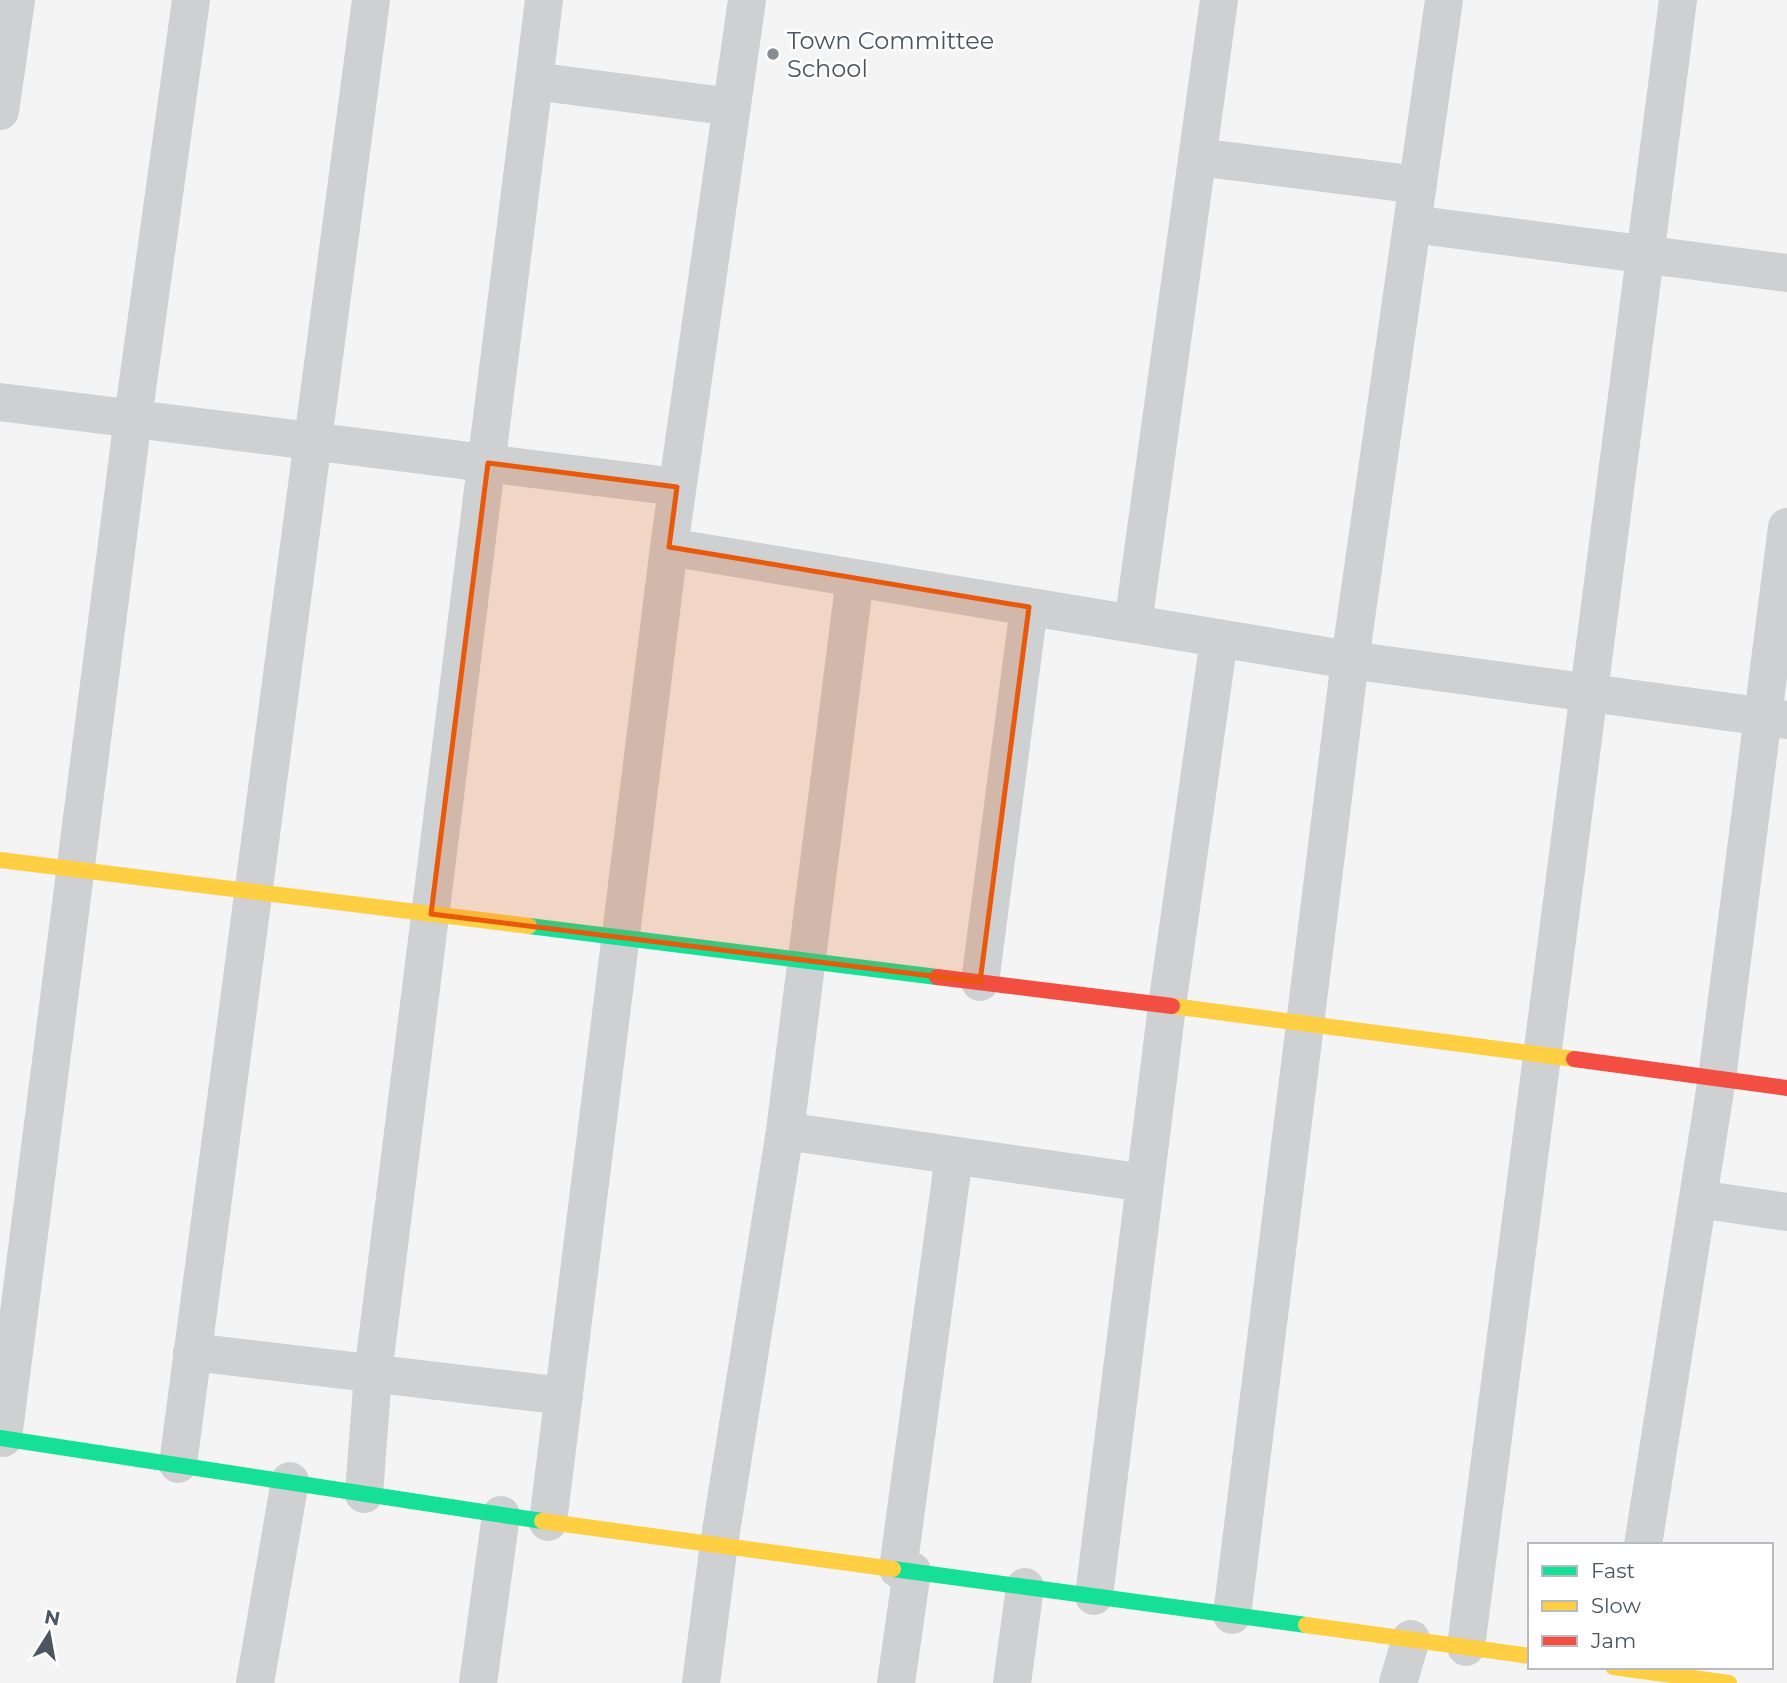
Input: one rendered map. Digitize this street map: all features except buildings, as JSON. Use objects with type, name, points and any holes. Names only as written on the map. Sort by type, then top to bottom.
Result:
[{"type":"street","points":[[0,111],[16,0]]},
{"type":"street","points":[[191,0],[133,418],[1,1438],[548,1522],[1528,1656]]},
{"type":"street","points":[[178,1464],[315,442],[371,0]]},
{"type":"street","points":[[364,1494],[373,1374],[544,0]]},
{"type":"street","points":[[548,1522],[669,547],[747,0]]},
{"type":"street","points":[[1133,624],[1219,0]]},
{"type":"street","points":[[1232,1615],[1350,660],[1444,0]]},
{"type":"street","points":[[1466,1647],[1678,0]]},
{"type":"street","points":[[534,80],[732,107]]},
{"type":"street","points":[[1198,158],[1418,185]]},
{"type":"street","points":[[1412,224],[1787,273]]},
{"type":"street","points":[[0,402],[677,487]]},
{"type":"street","points":[[1643,1543],[1776,718],[1787,527]]},
{"type":"street","points":[[669,547],[1350,660],[1776,718]]},
{"type":"street","points":[[701,1683],[719,1544],[785,1131],[855,578]]},
{"type":"street","points":[[979,982],[1029,607]]},
{"type":"street","points":[[1094,1596],[1167,1006],[1219,639]]},
{"type":"street","points":[[0,860],[1306,1023],[1787,1088]]},
{"type":"street","points":[[785,1131],[1145,1183]]},
{"type":"street","points":[[896,1683],[905,1570],[954,1156]]},
{"type":"street","points":[[1698,1199],[1787,1212]]},
{"type":"street","points":[[192,1352],[564,1396]]},
{"type":"street","points":[[255,1683],[290,1481]]},
{"type":"street","points":[[478,1683],[501,1515]]},
{"type":"street","points":[[1013,1683],[1025,1587]]},
{"type":"street","points":[[1398,1683],[1411,1639]]},
{"type":"street","points":[[1627,1669],[1729,1683]]},
{"type":"highlighted area","points":[[488,463],[677,487],[669,547],[1029,607],[980,982],[431,914]]},
{"type":"traffic: fast","points":[[529,926],[937,977]]},
{"type":"traffic: fast","points":[[0,1438],[542,1521]]},
{"type":"traffic: fast","points":[[893,1569],[1306,1625]]},
{"type":"traffic: slow","points":[[0,860],[529,926]]},
{"type":"traffic: slow","points":[[1172,1006],[1574,1059]]},
{"type":"traffic: slow","points":[[542,1521],[893,1569]]},
{"type":"traffic: slow","points":[[1306,1625],[1528,1656]]},
{"type":"traffic: slow","points":[[1628,1669],[1729,1683]]},
{"type":"traffic: jam","points":[[937,977],[1172,1006]]},
{"type":"traffic: jam","points":[[1574,1059],[1787,1088]]},
{"type":"place","name":"Town Committee School","points":[[773,54]]}]
